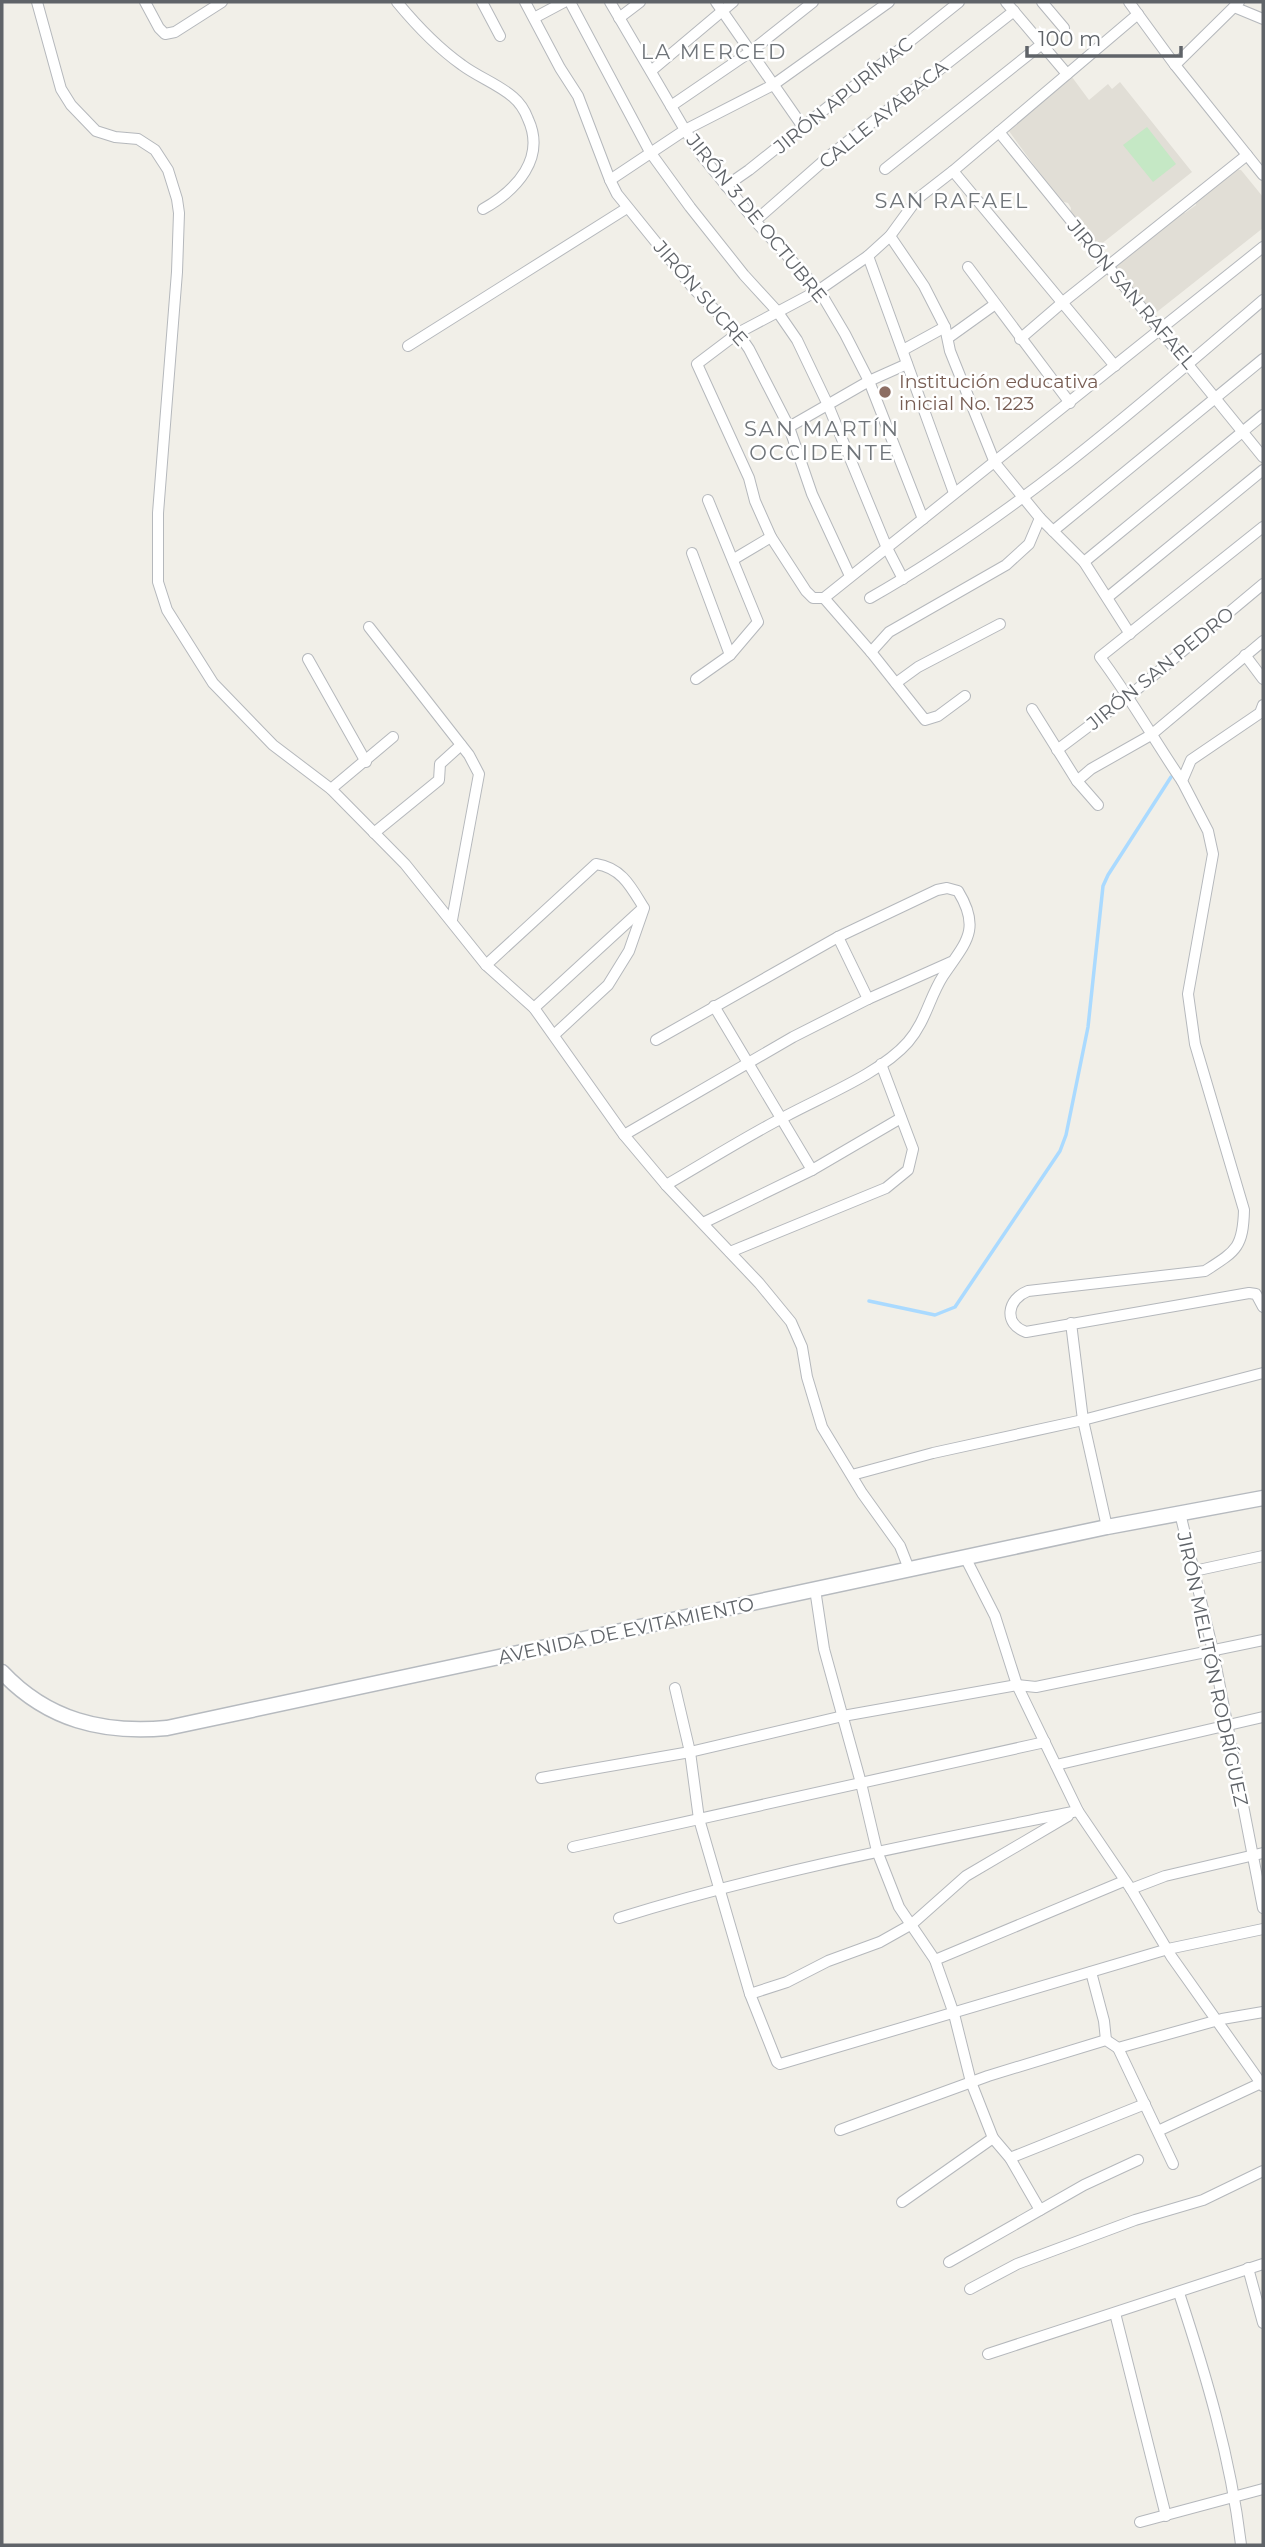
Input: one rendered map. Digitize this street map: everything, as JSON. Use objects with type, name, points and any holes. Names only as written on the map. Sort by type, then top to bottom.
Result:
[{"type":"street","points":[[37,2],[61,89],[71,105],[96,131],[115,137],[138,139],[155,150],[168,170],[177,199],[177,272],[159,513],[158,582],[162,597],[184,639],[221,693],[273,745],[331,789],[405,864],[486,965],[534,1008],[624,1135],[666,1185],[759,1283],[796,1331],[819,1419],[862,1493],[900,1546],[909,1569]]},
{"type":"street","points":[[145,2],[164,34],[175,32],[222,2]]},
{"type":"street","points":[[397,2],[415,24],[461,65],[514,97],[535,134],[534,153],[526,171],[500,197],[483,209]]},
{"type":"street","points":[[482,2],[500,36]]},
{"type":"street","name":"JIRÓN SUCRE","points":[[525,2],[549,50],[582,105],[610,180],[627,208],[693,288],[738,333],[756,361],[789,427],[813,494],[850,576]]},
{"type":"street","points":[[534,18],[567,2],[650,152],[717,242],[777,311],[797,340],[903,579]]},
{"type":"street","name":"JIRÓN 3 DE OCTUBRE","points":[[610,2],[685,130],[755,221],[819,290],[869,381],[923,519]]},
{"type":"street","points":[[619,18],[640,2]]},
{"type":"street","points":[[651,71],[719,6],[733,2]]},
{"type":"street","points":[[671,106],[750,52],[813,2]]},
{"type":"street","points":[[610,180],[685,130],[773,85],[889,2]]},
{"type":"street","name":"JIRÓN APURÍMAC","points":[[726,186],[959,2]]},
{"type":"street","points":[[1006,2],[1067,74]]},
{"type":"street","points":[[1041,2],[1064,28]]},
{"type":"street","points":[[1129,2],[1175,65],[1263,175]]},
{"type":"street","points":[[1175,65],[1236,5],[1263,19]]},
{"type":"street","points":[[719,6],[803,127]]},
{"type":"street","name":"CALLE AYABACA","points":[[755,221],[839,148],[1014,11]]},
{"type":"street","points":[[965,695],[938,716],[925,720],[824,598],[813,597],[806,591],[771,537],[697,364],[738,333],[819,290],[868,256],[890,236],[917,199],[1138,14]]},
{"type":"street","points":[[885,169],[1042,44]]},
{"type":"street","name":"JIRÓN SAN RAFAEL","points":[[999,132],[1263,457]]},
{"type":"street","points":[[1020,339],[1247,155]]},
{"type":"street","points":[[953,171],[1115,366]]},
{"type":"street","points":[[408,346],[627,208]]},
{"type":"street","points":[[890,236],[923,286],[946,332],[971,406],[995,463],[1040,518],[1084,562],[1130,634]]},
{"type":"street","points":[[824,598],[1263,247]]},
{"type":"street","points":[[868,256],[954,493]]},
{"type":"street","points":[[968,267],[1070,403]]},
{"type":"street","points":[[870,598],[903,579],[1023,498],[1263,300]]},
{"type":"street","points":[[903,350],[946,332],[995,305]]},
{"type":"street","points":[[1053,531],[1263,359]]},
{"type":"street","points":[[789,427],[869,381],[907,365]]},
{"type":"street","points":[[1084,562],[1263,415]]},
{"type":"street","points":[[1108,597],[1263,470]]},
{"type":"street","points":[[696,679],[730,655],[758,622],[708,500]]},
{"type":"street","points":[[871,652],[890,632],[1006,565],[1029,544],[1040,518]]},
{"type":"street","points":[[1263,527],[1100,657],[1129,696],[1182,781],[1208,831],[1213,854],[1188,994],[1195,1044],[1244,1210],[1243,1237],[1228,1256],[1205,1271],[1028,1291],[1020,1294],[1010,1306],[1011,1321],[1017,1329],[1026,1332],[1249,1293],[1256,1294],[1263,1307]]},
{"type":"street","points":[[734,559],[771,537]]},
{"type":"street","points":[[692,553],[730,655]]},
{"type":"street","name":"JIRÓN SAN PEDRO","points":[[1057,750],[1129,696],[1263,584]]},
{"type":"street","points":[[896,683],[918,667],[1000,624]]},
{"type":"street","points":[[369,627],[461,746],[479,775],[452,920]]},
{"type":"street","points":[[1077,780],[1091,769],[1151,735],[1263,640]]},
{"type":"street","points":[[1245,655],[1263,679]]},
{"type":"street","points":[[308,659],[366,762]]},
{"type":"street","points":[[1032,709],[1077,780],[1098,805]]},
{"type":"street","points":[[1182,781],[1191,760],[1262,713]]},
{"type":"street","points":[[331,789],[393,737]]},
{"type":"street","points":[[374,833],[439,780],[440,764],[461,746]]},
{"type":"street","points":[[486,965],[596,864],[608,866],[627,879],[644,908],[629,951],[608,985],[554,1035]]},
{"type":"street","points":[[656,1040],[838,937],[937,890],[958,891],[964,901],[970,916],[970,930],[965,947],[942,978],[925,1019],[898,1052],[881,1065],[666,1185]]},
{"type":"street","points":[[534,1008],[644,908]]},
{"type":"street","points":[[838,937],[868,999]]},
{"type":"street","points":[[624,1135],[748,1062],[868,999],[955,961]]},
{"type":"street","points":[[714,1006],[812,1170]]},
{"type":"street","points":[[730,1252],[886,1188],[908,1170],[912,1149],[881,1065]]},
{"type":"street","points":[[703,1223],[812,1170],[901,1118]]},
{"type":"street","points":[[1072,1323],[1083,1420],[1107,1527]]},
{"type":"street","points":[[852,1475],[933,1453],[1083,1420],[1263,1373]]},
{"type":"street","name":"AVENIDA DE EVITAMIENTO","points":[[2,1672],[27,1695],[49,1709],[80,1721],[134,1731],[167,1728],[1107,1527],[1263,1498]]},
{"type":"street","name":"JIRÓN MELITÓN RODRÍGUEZ","points":[[1180,1513],[1213,1651],[1263,1909]]},
{"type":"street","points":[[1194,1571],[1263,1556]]},
{"type":"street","points":[[965,1557],[995,1616],[1017,1685],[1078,1811],[1216,2021],[1262,2085],[1158,2131]]},
{"type":"street","points":[[815,1589],[824,1649],[877,1852],[899,1907],[935,1960],[954,2014],[971,2082],[993,2138],[1010,2158],[1040,2210]]},
{"type":"street","points":[[541,1778],[690,1752],[843,1716],[1017,1685],[1036,1687],[1263,1640]]},
{"type":"street","points":[[675,1688],[690,1752],[699,1819],[750,1994],[780,2064],[1168,1949],[1263,1929]]},
{"type":"street","points":[[1056,1765],[1263,1717]]},
{"type":"street","points":[[573,1847],[1045,1742]]},
{"type":"street","points":[[619,1917],[688,1896],[918,1841],[1078,1811]]},
{"type":"street","points":[[750,1994],[787,1982],[828,1961],[880,1942],[912,1924],[966,1876],[1078,1811]]},
{"type":"street","points":[[935,1960],[1128,1885],[1263,1853]]},
{"type":"street","points":[[1091,1972],[1104,2021],[1106,2040]]},
{"type":"street","points":[[1118,2048],[1216,2021],[1263,2012]]},
{"type":"street","points":[[1106,2040],[1118,2048],[1173,2164]]},
{"type":"street","points":[[840,2130],[971,2082],[1106,2040]]},
{"type":"street","points":[[1010,2158],[1145,2104]]},
{"type":"street","points":[[902,2202],[993,2138]]},
{"type":"street","points":[[949,2262],[1112,2170],[1138,2160]]},
{"type":"street","points":[[970,2289],[1017,2264],[1135,2220],[1203,2200],[1263,2171]]},
{"type":"street","points":[[988,2354],[1263,2264]]},
{"type":"street","points":[[1248,2268],[1263,2323]]},
{"type":"street","points":[[1179,2293],[1201,2360],[1236,2496],[1241,2545]]},
{"type":"street","points":[[1115,2313],[1166,2516]]},
{"type":"street","points":[[1140,2522],[1263,2489]]},
{"type":"shaded area","points":[[1069,73],[1089,100],[1108,84],[1112,89],[1120,82],[1192,172],[1100,245],[1095,245],[1070,215],[1071,208],[1068,203],[1060,201],[1006,127]]},
{"type":"shaded area","points":[[1235,169],[1241,170],[1263,197],[1263,228],[1153,315],[1112,265],[1179,213],[1185,213],[1196,205],[1195,200]]},
{"type":"green space","points":[[1147,127],[1176,164],[1153,182],[1123,145]]},
{"type":"waterway","points":[[869,1301],[935,1315],[955,1307],[1060,1151],[1066,1135],[1088,1027],[1103,886],[1171,777]]},
{"type":"place","name":"Institución educativa inicial No. 1223","points":[[885,392]]},
{"type":"district","name":"LA MERCED","points":[[714,52]]},
{"type":"district","name":"SAN RAFAEL","points":[[952,201]]},
{"type":"district","name":"SAN MARTÍN OCCIDENTE","points":[[822,441]]}]
